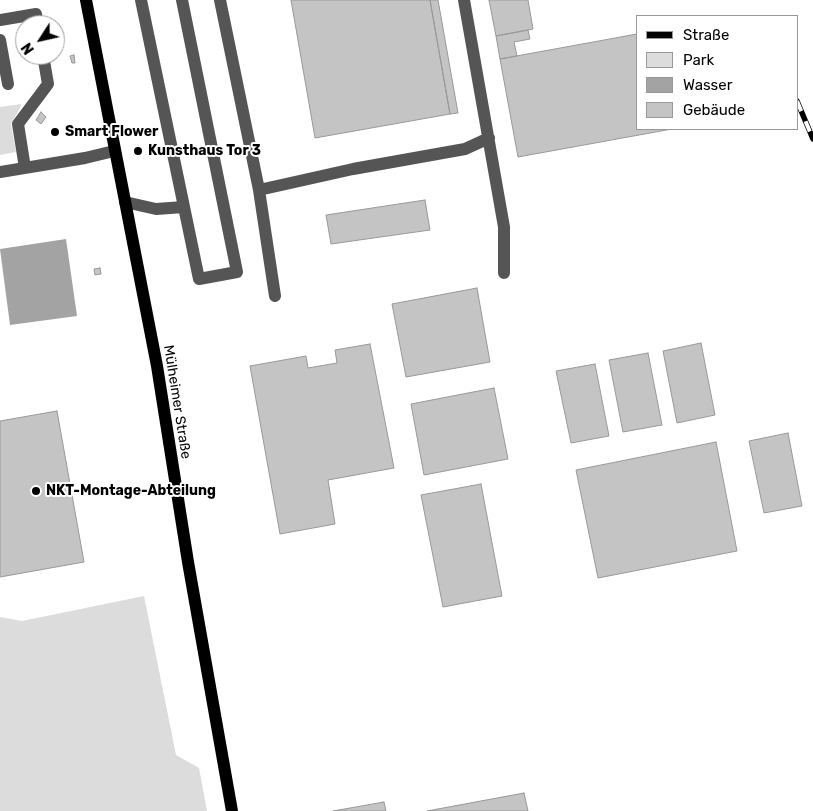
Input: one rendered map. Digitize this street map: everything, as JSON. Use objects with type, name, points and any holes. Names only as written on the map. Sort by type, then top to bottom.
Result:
[{"type":"main road","name":"Mülheimer Straße","points":[[86,0],[157,366],[189,571],[232,811]]},
{"type":"street","points":[[141,0],[199,279],[237,272],[182,0]]},
{"type":"street","points":[[220,0],[259,190],[275,296]]},
{"type":"street","points":[[464,0],[504,227],[504,274]]},
{"type":"street","points":[[0,20],[15,18]]},
{"type":"street","points":[[0,40],[8,84]]},
{"type":"street","points":[[25,168],[18,124],[48,84],[45,65]]},
{"type":"street","points":[[259,190],[353,169],[465,149],[488,138]]},
{"type":"street","points":[[0,172],[85,158],[114,151]]},
{"type":"street","points":[[125,202],[156,209],[184,207]]},
{"type":"green space","points":[[21,104],[11,124],[16,152],[0,155],[0,107]]},
{"type":"green space","points":[[144,596],[176,755],[199,768],[207,811],[0,811],[0,617],[22,621]]},
{"type":"water","points":[[66,239],[77,316],[10,325],[0,249]]},
{"type":"building","points":[[291,0],[430,0],[450,114],[315,138]]},
{"type":"building","points":[[430,0],[438,0],[458,113],[450,114]]},
{"type":"building","points":[[489,0],[528,0],[533,29],[496,36]]},
{"type":"building","points":[[528,30],[530,39],[514,42],[517,56],[500,59],[496,36]]},
{"type":"building","points":[[636,34],[636,130],[666,130],[518,157],[500,59]]},
{"type":"building","points":[[74,55],[75,63],[72,63],[70,56]]},
{"type":"building","points":[[41,112],[46,117],[41,124],[36,120]]},
{"type":"building","points":[[425,200],[430,230],[331,244],[326,215]]},
{"type":"building","points":[[100,268],[101,274],[95,275],[94,269]]},
{"type":"building","points":[[477,288],[490,362],[406,377],[392,304]]},
{"type":"building","points":[[701,343],[715,415],[677,423],[663,351]]},
{"type":"building","points":[[370,344],[394,468],[328,480],[335,524],[280,534],[250,366],[306,356],[308,368],[337,363],[335,350]]},
{"type":"building","points":[[648,353],[662,425],[623,432],[609,360]]},
{"type":"building","points":[[595,364],[609,436],[571,443],[556,371]]},
{"type":"building","points":[[494,388],[508,459],[424,475],[411,404]]},
{"type":"building","name":"NKT-Montage-Abteilung","points":[[57,411],[84,562],[0,577],[0,421]]},
{"type":"building","points":[[788,433],[802,506],[764,513],[749,441]]},
{"type":"building","points":[[716,442],[737,551],[598,578],[576,470]]},
{"type":"building","points":[[481,484],[502,596],[443,607],[421,495]]},
{"type":"building","points":[[524,793],[528,811],[427,811]]},
{"type":"building","points":[[384,802],[386,811],[333,811]]},
{"type":"railway","points":[[798,103],[813,139]]},
{"type":"place","name":"Smart Flower","points":[[55,132]]},
{"type":"place","name":"Kunsthaus Tor 3","points":[[138,151]]},
{"type":"place","name":"NKT-Montage-Abteilung","points":[[36,491]]}]
